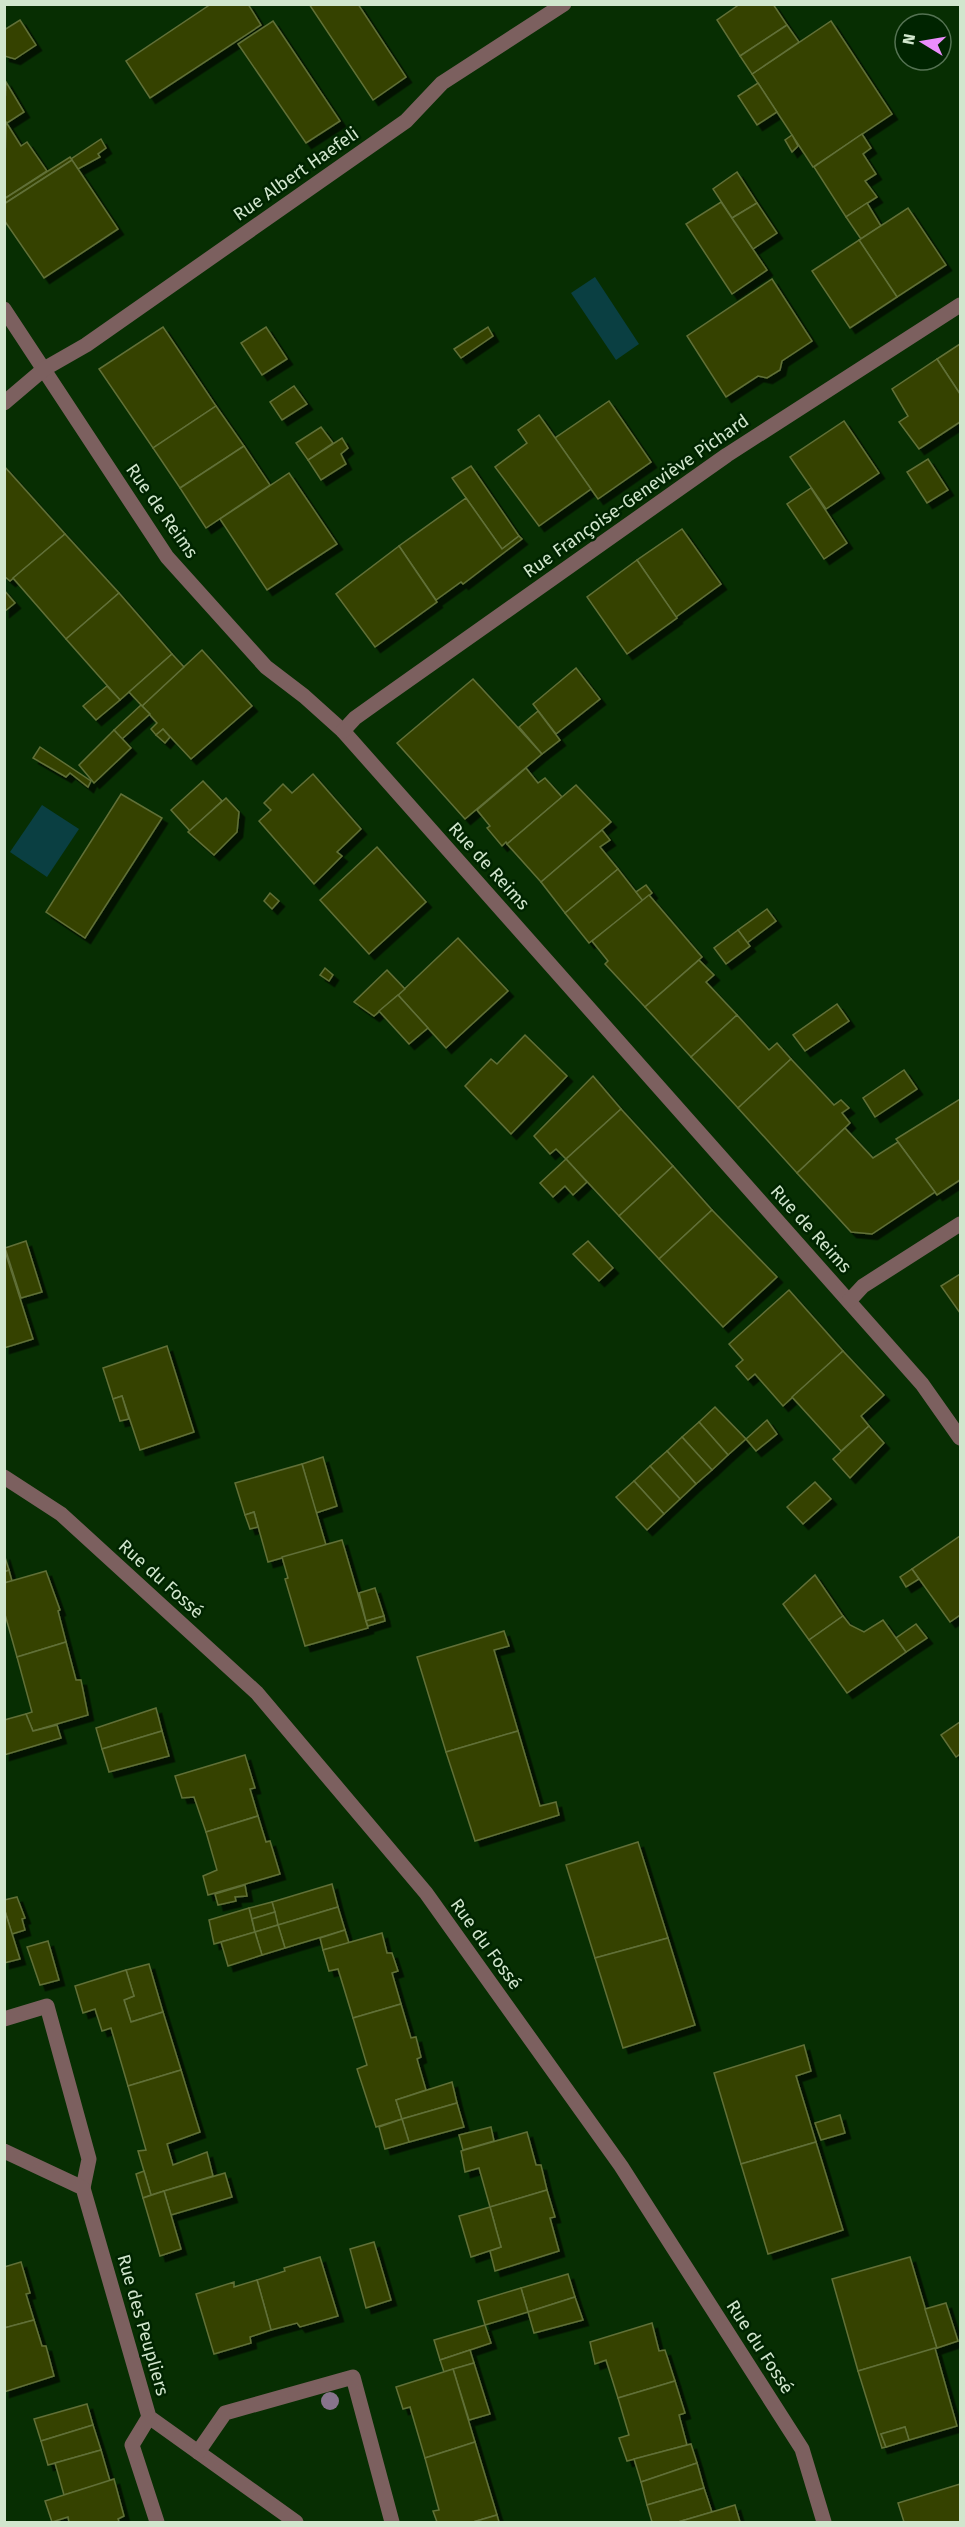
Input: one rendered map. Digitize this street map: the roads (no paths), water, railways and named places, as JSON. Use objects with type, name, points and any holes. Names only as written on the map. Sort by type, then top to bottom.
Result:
[{"type":"street","name":"Rue Albert Haefeli","points":[[4,403],[44,369],[86,345],[397,128],[442,83],[564,4]]},
{"type":"street","name":"Rue Françoise-Geneviève Pichard","points":[[343,730],[364,711],[727,455],[960,305]]},
{"type":"street","name":"Rue de Reims","points":[[4,309],[167,557],[266,667],[343,730],[922,1384],[960,1438]]},
{"type":"street","points":[[849,1301],[863,1286],[960,1224]]},
{"type":"street","name":"Rue du Fossé","points":[[4,1477],[61,1514],[257,1693],[426,1893],[621,2166],[802,2449],[824,2523]]},
{"type":"street","points":[[4,2019],[47,2006],[89,2159],[83,2188],[4,2151]]},
{"type":"street","name":"Rue des Peupliers","points":[[83,2188],[150,2416],[296,2523]]},
{"type":"street","points":[[198,2452],[225,2413],[353,2377],[392,2523]]},
{"type":"street","points":[[150,2416],[132,2445],[157,2523]]},
{"type":"water","points":[[595,277],[639,344],[616,360],[571,293]]},
{"type":"water","points":[[42,805],[79,829],[47,877],[10,852]]}]
